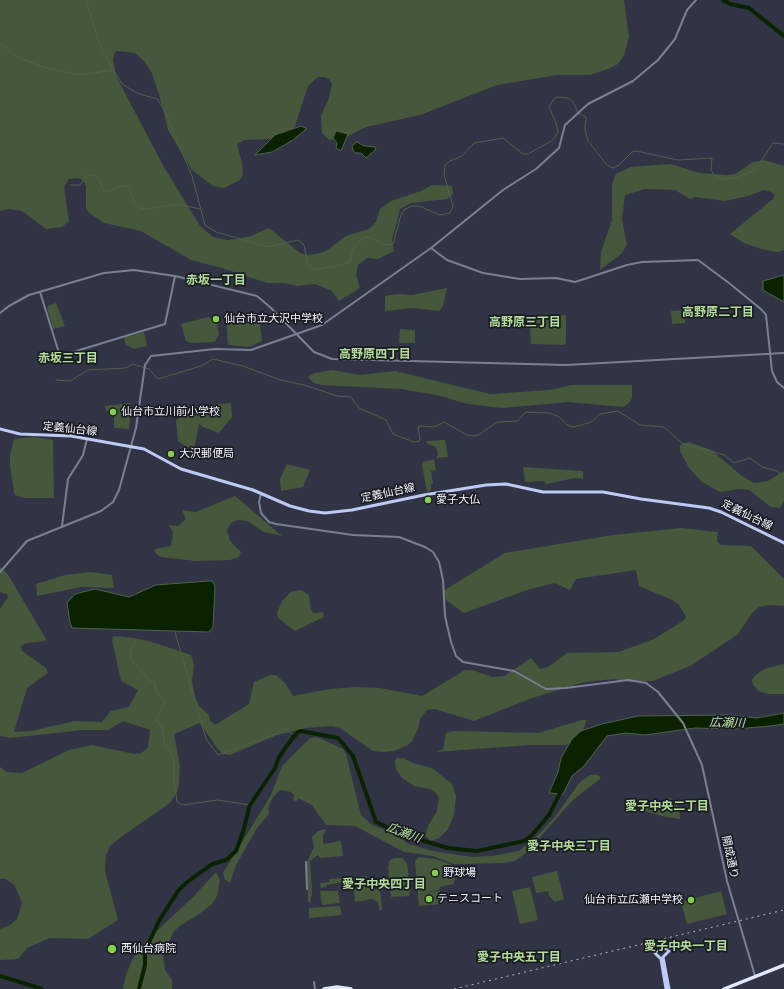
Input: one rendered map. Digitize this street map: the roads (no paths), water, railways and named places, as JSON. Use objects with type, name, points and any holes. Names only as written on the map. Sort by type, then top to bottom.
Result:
[{"type":"highway","points":[[726,989],[784,965]]},
{"type":"highway","points":[[324,989],[336,987],[351,989]]},
{"type":"main road","name":"定義仙台線","points":[[0,429],[20,434],[87,439],[146,449],[181,469],[238,486],[300,510],[325,512],[352,510],[424,495],[496,484],[543,492],[603,492],[714,509],[784,543]]},
{"type":"main road","points":[[666,989],[661,958],[655,953],[656,950],[666,948],[669,951],[664,957],[669,989]]},
{"type":"street","points":[[0,572],[26,541],[102,512],[113,502],[119,490],[132,446],[137,422],[144,369],[148,359],[155,355],[215,349],[251,350],[322,325],[431,248],[503,190],[536,169],[559,148],[565,125],[592,100],[633,81],[658,60],[675,39],[686,10],[696,0]]},
{"type":"street","points":[[431,248],[447,260],[483,272],[520,278],[556,278],[575,282],[627,265],[663,260],[698,260],[762,310],[766,316],[768,327],[770,354],[774,377],[784,388]]},
{"type":"street","points":[[0,313],[19,299],[40,292],[104,273],[135,270],[175,276],[257,296],[317,354],[332,359],[566,365],[784,353]]},
{"type":"street","points":[[40,292],[60,356],[165,324],[175,276]]},
{"type":"street","points":[[62,526],[68,479],[83,454],[87,439]]},
{"type":"street","name":"開成通り","points":[[261,494],[259,502],[261,513],[269,522],[354,535],[399,538],[425,547],[433,552],[439,562],[444,580],[446,616],[451,642],[456,656],[463,662],[514,671],[546,689],[628,680],[646,683],[658,692],[679,717],[692,740],[704,773],[727,881],[755,977]]},
{"type":"street","points":[[306,862],[307,889]]},
{"type":"street","points":[[314,982],[315,989]]},
{"type":"water","points":[[301,126],[306,128],[305,130],[293,140],[272,152],[255,155],[275,135]]},
{"type":"water","points":[[336,131],[348,134],[341,151],[336,148],[337,143],[333,138]]},
{"type":"water","points":[[357,142],[364,146],[375,147],[376,149],[366,158],[361,153],[355,153],[353,150],[352,146]]},
{"type":"water","points":[[784,275],[784,302],[763,290],[763,281]]},
{"type":"water","points":[[212,581],[215,586],[213,627],[209,632],[72,628],[70,622],[67,603],[75,594],[95,589],[129,597],[156,585]]},
{"type":"water","points":[[784,713],[784,724],[770,726],[735,729],[695,728],[645,735],[626,733],[607,736],[584,766],[572,776],[563,794],[549,793],[558,772],[561,758],[572,739],[581,731],[602,724],[638,716],[730,715],[757,718]]},
{"type":"waterway","points":[[86,0],[101,49],[122,84],[137,93],[157,99],[164,109],[192,176],[205,225],[216,232],[268,247],[298,240],[304,245],[308,265],[316,270],[349,263],[354,247],[364,237],[371,238],[385,245],[393,244],[401,215],[404,210],[411,206],[419,206],[440,215],[450,213],[453,206],[444,175],[445,165],[462,156],[474,143],[503,138],[523,154],[528,154],[553,140],[558,132],[549,107],[553,100],[557,97],[568,98],[574,103],[578,113],[586,117],[585,129],[588,141],[607,165],[613,168],[619,165],[632,152],[636,151],[678,160],[712,158],[711,170],[714,175],[722,179],[736,178],[755,170],[773,143],[784,144]]},
{"type":"waterway","points":[[723,0],[730,4],[749,8],[784,36]]},
{"type":"waterway","points":[[0,43],[17,57],[46,68],[80,75],[113,70]]},
{"type":"waterway","points":[[70,185],[80,185],[87,175],[94,175],[99,179],[104,191],[111,191],[119,186],[129,187],[134,203],[140,208],[147,209],[178,204],[200,209]]},
{"type":"waterway","points":[[56,380],[70,381],[88,370],[126,368],[133,364],[149,369],[158,379],[201,366],[213,359],[243,366],[280,380],[304,385],[337,396],[351,397],[359,408],[386,420],[393,434],[414,442],[419,441],[420,439],[418,427],[434,427],[444,422],[467,435],[474,436],[480,434],[497,422],[517,421],[526,412],[550,413],[559,417],[569,426],[574,427],[591,422],[600,414],[618,411],[640,425],[664,427],[682,443],[724,455],[734,463],[750,458],[762,467],[777,471],[784,477]]},
{"type":"waterway","points":[[175,632],[206,739],[218,755],[276,734],[283,729],[286,729],[294,736]]},
{"type":"waterway","points":[[135,642],[130,652],[131,659],[150,681],[154,682],[157,692],[165,702],[156,720],[162,726],[164,743],[171,752],[174,763],[174,780],[177,802],[183,805],[217,800],[250,805]]},
{"type":"waterway","name":"広瀬川","points":[[294,736],[293,738],[298,732],[301,731],[338,738],[353,756],[376,822],[407,836],[448,848],[477,851],[524,841],[532,835],[549,815],[562,789]]},
{"type":"waterway","name":"広瀬川","points":[[139,989],[145,965],[145,951],[160,919],[178,891],[186,883],[212,864],[226,860],[236,851],[250,805],[275,768],[279,757],[294,736]]},
{"type":"waterway","name":"広瀬川","points":[[0,976],[42,989]]},
{"type":"railway","points":[[454,989],[784,910]]},
{"type":"place","name":"仙台市立大沢中学校","points":[[216,319]]},
{"type":"place","name":"仙台市立川前小学校","points":[[113,412]]},
{"type":"place","name":"大沢郵便局","points":[[171,454]]},
{"type":"place","name":"愛子大仏","points":[[428,500]]},
{"type":"place","name":"野球場","points":[[435,873]]},
{"type":"place","name":"テニスコート","points":[[429,899]]},
{"type":"place","name":"仙台市立広瀬中学校","points":[[691,900]]},
{"type":"place","name":"西仙台病院","points":[[112,949]]},
{"type":"district","name":"赤坂一丁目","points":[[216,280]]},
{"type":"district","name":"高野原二丁目","points":[[718,312]]},
{"type":"district","name":"高野原三丁目","points":[[525,322]]},
{"type":"district","name":"高野原四丁目","points":[[375,354]]},
{"type":"district","name":"赤坂三丁目","points":[[68,358]]},
{"type":"district","name":"愛子中央二丁目","points":[[667,806]]},
{"type":"district","name":"愛子中央三丁目","points":[[569,846]]},
{"type":"district","name":"愛子中央四丁目","points":[[384,884]]},
{"type":"district","name":"愛子中央一丁目","points":[[686,946]]},
{"type":"district","name":"愛子中央五丁目","points":[[519,957]]}]
